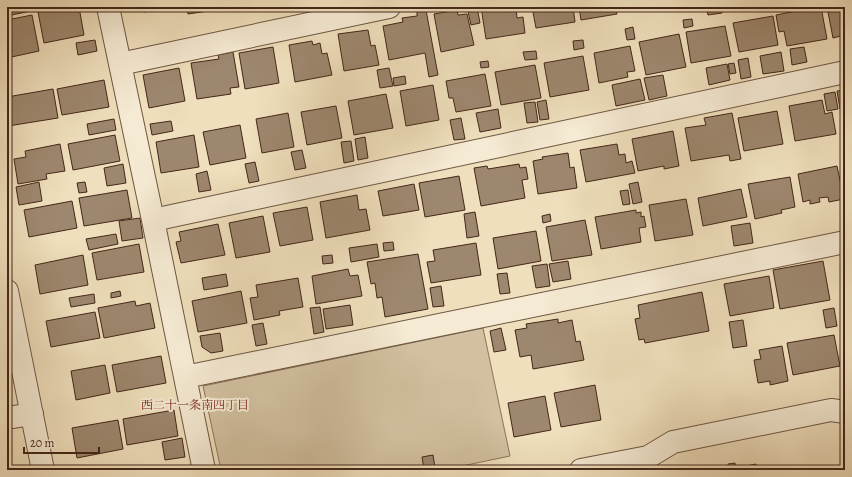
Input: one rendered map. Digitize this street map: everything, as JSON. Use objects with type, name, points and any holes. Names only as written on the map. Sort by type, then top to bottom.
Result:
[{"type":"street","points":[[108,7],[154,220],[204,470]]},
{"type":"street","points":[[120,64],[389,7]]},
{"type":"street","points":[[154,220],[845,72]]},
{"type":"street","points":[[186,378],[845,242]]},
{"type":"street","points":[[7,291],[43,470]]},
{"type":"street","points":[[580,470],[648,457],[673,442],[831,410],[845,412]]},
{"type":"street","points":[[7,418],[32,414]]},
{"type":"shaded area","points":[[483,328],[510,456],[443,470],[221,470],[203,386]]},
{"type":"building","points":[[7,7],[31,7],[31,11],[7,16]]},
{"type":"building","points":[[65,7],[79,7],[84,35],[44,43],[38,12]]},
{"type":"building","points":[[143,7],[173,7],[144,12]]},
{"type":"building","points":[[173,7],[208,7],[208,11],[188,14],[187,9],[174,11]]},
{"type":"building","points":[[467,7],[477,7],[480,23],[471,25]]},
{"type":"building","points":[[481,7],[516,7],[517,18],[523,17],[525,33],[486,39]]},
{"type":"building","points":[[532,7],[573,7],[575,22],[536,28]]},
{"type":"building","points":[[579,7],[615,7],[617,14],[581,20]]},
{"type":"building","points":[[706,7],[721,7],[722,13],[708,15]]},
{"type":"building","points":[[821,7],[827,39],[787,46],[784,31],[779,32],[776,15]]},
{"type":"building","points":[[827,7],[845,7],[845,35],[833,38]]},
{"type":"building","points":[[426,10],[438,75],[429,77],[425,53],[389,60],[383,26],[403,22],[402,18],[417,16],[417,11]]},
{"type":"building","points":[[457,10],[458,15],[467,14],[474,45],[441,52],[434,14]]},
{"type":"building","points":[[32,15],[39,51],[7,58],[7,20]]},
{"type":"building","points":[[773,16],[778,45],[739,52],[733,23]]},
{"type":"building","points":[[692,19],[693,26],[684,28],[683,20]]},
{"type":"building","points":[[725,26],[731,56],[691,63],[686,32]]},
{"type":"building","points":[[633,27],[635,39],[627,40],[625,29]]},
{"type":"building","points":[[368,30],[371,46],[375,45],[379,65],[344,71],[338,34]]},
{"type":"building","points":[[679,34],[686,67],[646,75],[639,42]]},
{"type":"building","points":[[95,40],[97,51],[78,55],[76,43]]},
{"type":"building","points":[[583,40],[584,48],[574,50],[573,41]]},
{"type":"building","points":[[312,41],[313,45],[320,43],[322,54],[327,53],[332,75],[295,82],[289,45]]},
{"type":"building","points":[[630,46],[635,71],[627,72],[628,77],[599,83],[594,53]]},
{"type":"building","points":[[273,47],[279,83],[245,89],[239,53]]},
{"type":"building","points":[[804,47],[807,62],[792,65],[790,49]]},
{"type":"building","points":[[536,51],[537,59],[525,60],[523,52]]},
{"type":"building","points":[[233,52],[239,87],[230,88],[231,94],[197,99],[191,63],[219,59],[218,55]]},
{"type":"building","points":[[781,52],[784,71],[763,74],[760,56]]},
{"type":"building","points":[[583,56],[589,90],[550,97],[544,63]]},
{"type":"building","points":[[748,58],[751,77],[741,79],[738,60]]},
{"type":"building","points":[[488,61],[489,67],[481,68],[480,62]]},
{"type":"building","points":[[734,63],[736,73],[730,74],[728,64]]},
{"type":"building","points":[[727,64],[730,80],[709,85],[706,68]]},
{"type":"building","points":[[535,65],[541,98],[501,105],[495,72]]},
{"type":"building","points":[[179,68],[185,101],[149,108],[143,75]]},
{"type":"building","points":[[389,68],[393,86],[380,88],[377,70]]},
{"type":"building","points":[[485,74],[491,106],[456,112],[453,98],[449,98],[446,81]]},
{"type":"building","points":[[663,75],[667,96],[649,100],[644,78]]},
{"type":"building","points":[[405,76],[406,84],[394,86],[393,78]]},
{"type":"building","points":[[640,79],[645,100],[616,106],[612,85]]},
{"type":"building","points":[[104,80],[109,107],[62,115],[57,89]]},
{"type":"building","points":[[433,85],[439,120],[406,126],[400,91]]},
{"type":"building","points":[[53,89],[58,118],[8,126],[7,97]]},
{"type":"building","points":[[845,90],[845,108],[840,109],[837,91]]},
{"type":"building","points":[[835,92],[838,109],[827,111],[824,94]]},
{"type":"building","points":[[386,94],[393,128],[354,135],[348,101]]},
{"type":"building","points":[[546,100],[549,119],[540,120],[537,102]]},
{"type":"building","points":[[822,100],[825,114],[832,112],[836,134],[795,141],[789,106]]},
{"type":"building","points":[[535,102],[538,122],[527,123],[524,103]]},
{"type":"building","points":[[336,106],[342,138],[307,145],[301,112]]},
{"type":"building","points":[[498,109],[501,128],[480,132],[476,113]]},
{"type":"building","points":[[777,111],[783,144],[744,151],[738,118]]},
{"type":"building","points":[[288,113],[294,147],[262,153],[256,119]]},
{"type":"building","points":[[732,113],[741,159],[730,161],[729,155],[691,161],[685,128],[706,125],[704,118]]},
{"type":"building","points":[[461,118],[465,139],[454,140],[450,120]]},
{"type":"building","points":[[114,119],[116,130],[89,135],[87,124]]},
{"type":"building","points":[[171,121],[173,131],[152,135],[150,124]]},
{"type":"building","points":[[240,125],[246,158],[210,165],[203,132]]},
{"type":"building","points":[[673,131],[679,166],[664,169],[664,166],[638,171],[632,139]]},
{"type":"building","points":[[115,135],[120,161],[73,170],[68,144]]},
{"type":"building","points":[[194,135],[199,167],[161,173],[156,142]]},
{"type":"building","points":[[365,137],[368,158],[358,160],[355,139]]},
{"type":"building","points":[[351,141],[354,161],[344,163],[341,142]]},
{"type":"building","points":[[60,144],[65,171],[46,174],[47,179],[18,184],[14,159],[26,157],[25,151]]},
{"type":"building","points":[[617,144],[619,155],[625,154],[626,163],[632,161],[635,173],[586,182],[580,150]]},
{"type":"building","points":[[302,150],[306,168],[295,170],[291,152]]},
{"type":"building","points":[[568,153],[570,168],[574,167],[577,188],[538,194],[533,161],[543,159],[542,157]]},
{"type":"building","points":[[255,162],[259,181],[249,183],[245,164]]},
{"type":"building","points":[[123,164],[126,183],[107,186],[104,168]]},
{"type":"building","points":[[519,164],[520,168],[526,167],[528,179],[522,180],[525,198],[481,206],[474,168],[487,166],[488,169]]},
{"type":"building","points":[[837,166],[844,199],[829,202],[828,197],[819,198],[820,202],[810,204],[810,200],[803,202],[798,174]]},
{"type":"building","points":[[207,171],[211,190],[199,192],[196,174]]},
{"type":"building","points":[[459,176],[465,210],[425,217],[419,183]]},
{"type":"building","points":[[790,177],[795,207],[781,210],[782,213],[755,219],[748,184]]},
{"type":"building","points":[[39,182],[42,201],[19,205],[16,187]]},
{"type":"building","points":[[85,182],[87,192],[79,193],[77,183]]},
{"type":"building","points":[[638,182],[642,202],[633,204],[629,184]]},
{"type":"building","points":[[414,184],[419,210],[383,216],[378,191]]},
{"type":"building","points":[[741,189],[747,217],[703,226],[698,198]]},
{"type":"building","points":[[127,190],[132,218],[84,226],[79,198]]},
{"type":"building","points":[[628,190],[630,204],[623,205],[620,191]]},
{"type":"building","points":[[357,195],[359,210],[366,209],[370,230],[326,238],[320,202]]},
{"type":"building","points":[[686,199],[693,235],[655,241],[649,205]]},
{"type":"building","points":[[72,201],[77,228],[29,237],[24,210]]},
{"type":"building","points":[[307,207],[313,240],[280,246],[273,213]]},
{"type":"building","points":[[636,210],[636,213],[641,212],[641,217],[644,216],[646,227],[639,228],[641,242],[601,249],[595,217]]},
{"type":"building","points":[[475,212],[479,236],[467,238],[464,214]]},
{"type":"building","points":[[550,214],[551,221],[543,223],[542,216]]},
{"type":"building","points":[[263,216],[270,252],[236,258],[229,223]]},
{"type":"building","points":[[140,218],[143,238],[122,241],[119,221]]},
{"type":"building","points":[[585,220],[592,255],[552,261],[546,227]]},
{"type":"building","points":[[750,223],[753,243],[734,246],[731,226]]},
{"type":"building","points":[[218,224],[225,255],[181,263],[176,242],[181,241],[179,232]]},
{"type":"building","points":[[536,231],[541,261],[498,269],[493,238]]},
{"type":"building","points":[[116,234],[118,244],[89,250],[86,239]]},
{"type":"building","points":[[393,242],[394,250],[384,251],[383,243]]},
{"type":"building","points":[[476,243],[481,275],[431,283],[427,262],[435,261],[433,250]]},
{"type":"building","points":[[139,244],[144,272],[97,280],[92,253]]},
{"type":"building","points":[[377,244],[379,257],[351,262],[349,248]]},
{"type":"building","points":[[418,254],[428,309],[385,317],[382,297],[377,298],[375,283],[371,284],[367,262]]},
{"type":"building","points":[[83,255],[88,285],[40,294],[35,265]]},
{"type":"building","points":[[332,255],[333,263],[323,264],[322,256]]},
{"type":"building","points":[[568,261],[571,279],[553,282],[549,264]]},
{"type":"building","points":[[823,261],[830,300],[780,309],[773,270]]},
{"type":"building","points":[[547,264],[550,286],[536,288],[532,266]]},
{"type":"building","points":[[348,269],[350,276],[358,275],[362,296],[316,304],[312,276]]},
{"type":"building","points":[[507,273],[510,293],[500,294],[497,274]]},
{"type":"building","points":[[226,274],[228,286],[204,290],[202,278]]},
{"type":"building","points":[[769,276],[774,308],[730,316],[724,284]]},
{"type":"building","points":[[298,278],[303,307],[279,311],[280,315],[254,320],[250,298],[258,297],[256,285]]},
{"type":"building","points":[[441,286],[444,306],[433,307],[430,288]]},
{"type":"building","points":[[120,291],[121,296],[111,298],[111,293]]},
{"type":"building","points":[[241,291],[247,323],[198,332],[192,301]]},
{"type":"building","points":[[702,292],[709,331],[645,343],[644,339],[639,340],[635,319],[640,318],[638,305]]},
{"type":"building","points":[[94,294],[95,303],[71,307],[69,298]]},
{"type":"building","points":[[135,301],[136,306],[150,303],[155,328],[104,338],[98,308]]},
{"type":"building","points":[[350,305],[353,325],[326,329],[323,309]]},
{"type":"building","points":[[320,307],[324,332],[314,334],[310,308]]},
{"type":"building","points":[[834,308],[837,326],[826,328],[823,310]]},
{"type":"building","points":[[95,312],[100,338],[51,347],[46,321]]},
{"type":"building","points":[[558,319],[558,323],[572,320],[576,342],[580,341],[584,360],[533,369],[531,355],[520,357],[515,330],[527,328],[526,324]]},
{"type":"building","points":[[743,320],[747,346],[733,348],[729,322]]},
{"type":"building","points":[[263,323],[267,344],[256,346],[252,325]]},
{"type":"building","points":[[501,328],[506,350],[494,352],[490,331]]},
{"type":"building","points":[[220,333],[223,351],[211,353],[202,347],[200,336]]},
{"type":"building","points":[[834,335],[840,366],[793,375],[787,343]]},
{"type":"building","points":[[782,346],[788,381],[770,385],[770,381],[758,383],[754,360],[761,359],[759,350]]},
{"type":"building","points":[[161,356],[166,383],[117,392],[112,365]]},
{"type":"building","points":[[105,365],[110,393],[76,400],[71,371]]},
{"type":"building","points":[[595,385],[601,420],[561,427],[554,393]]},
{"type":"building","points":[[545,396],[551,430],[514,437],[508,403]]},
{"type":"building","points":[[174,410],[178,436],[127,445],[123,419]]},
{"type":"building","points":[[118,420],[123,449],[77,458],[72,428]]},
{"type":"building","points":[[182,438],[185,457],[165,460],[162,442]]},
{"type":"building","points":[[433,455],[435,468],[424,469],[422,457]]},
{"type":"building","points":[[735,463],[736,468],[756,464],[757,470],[724,470],[729,469],[728,464]]},
{"type":"building","points":[[182,466],[183,470],[155,470]]},
{"type":"district","name":"西二十一条南四丁目","points":[[195,405]]}]
